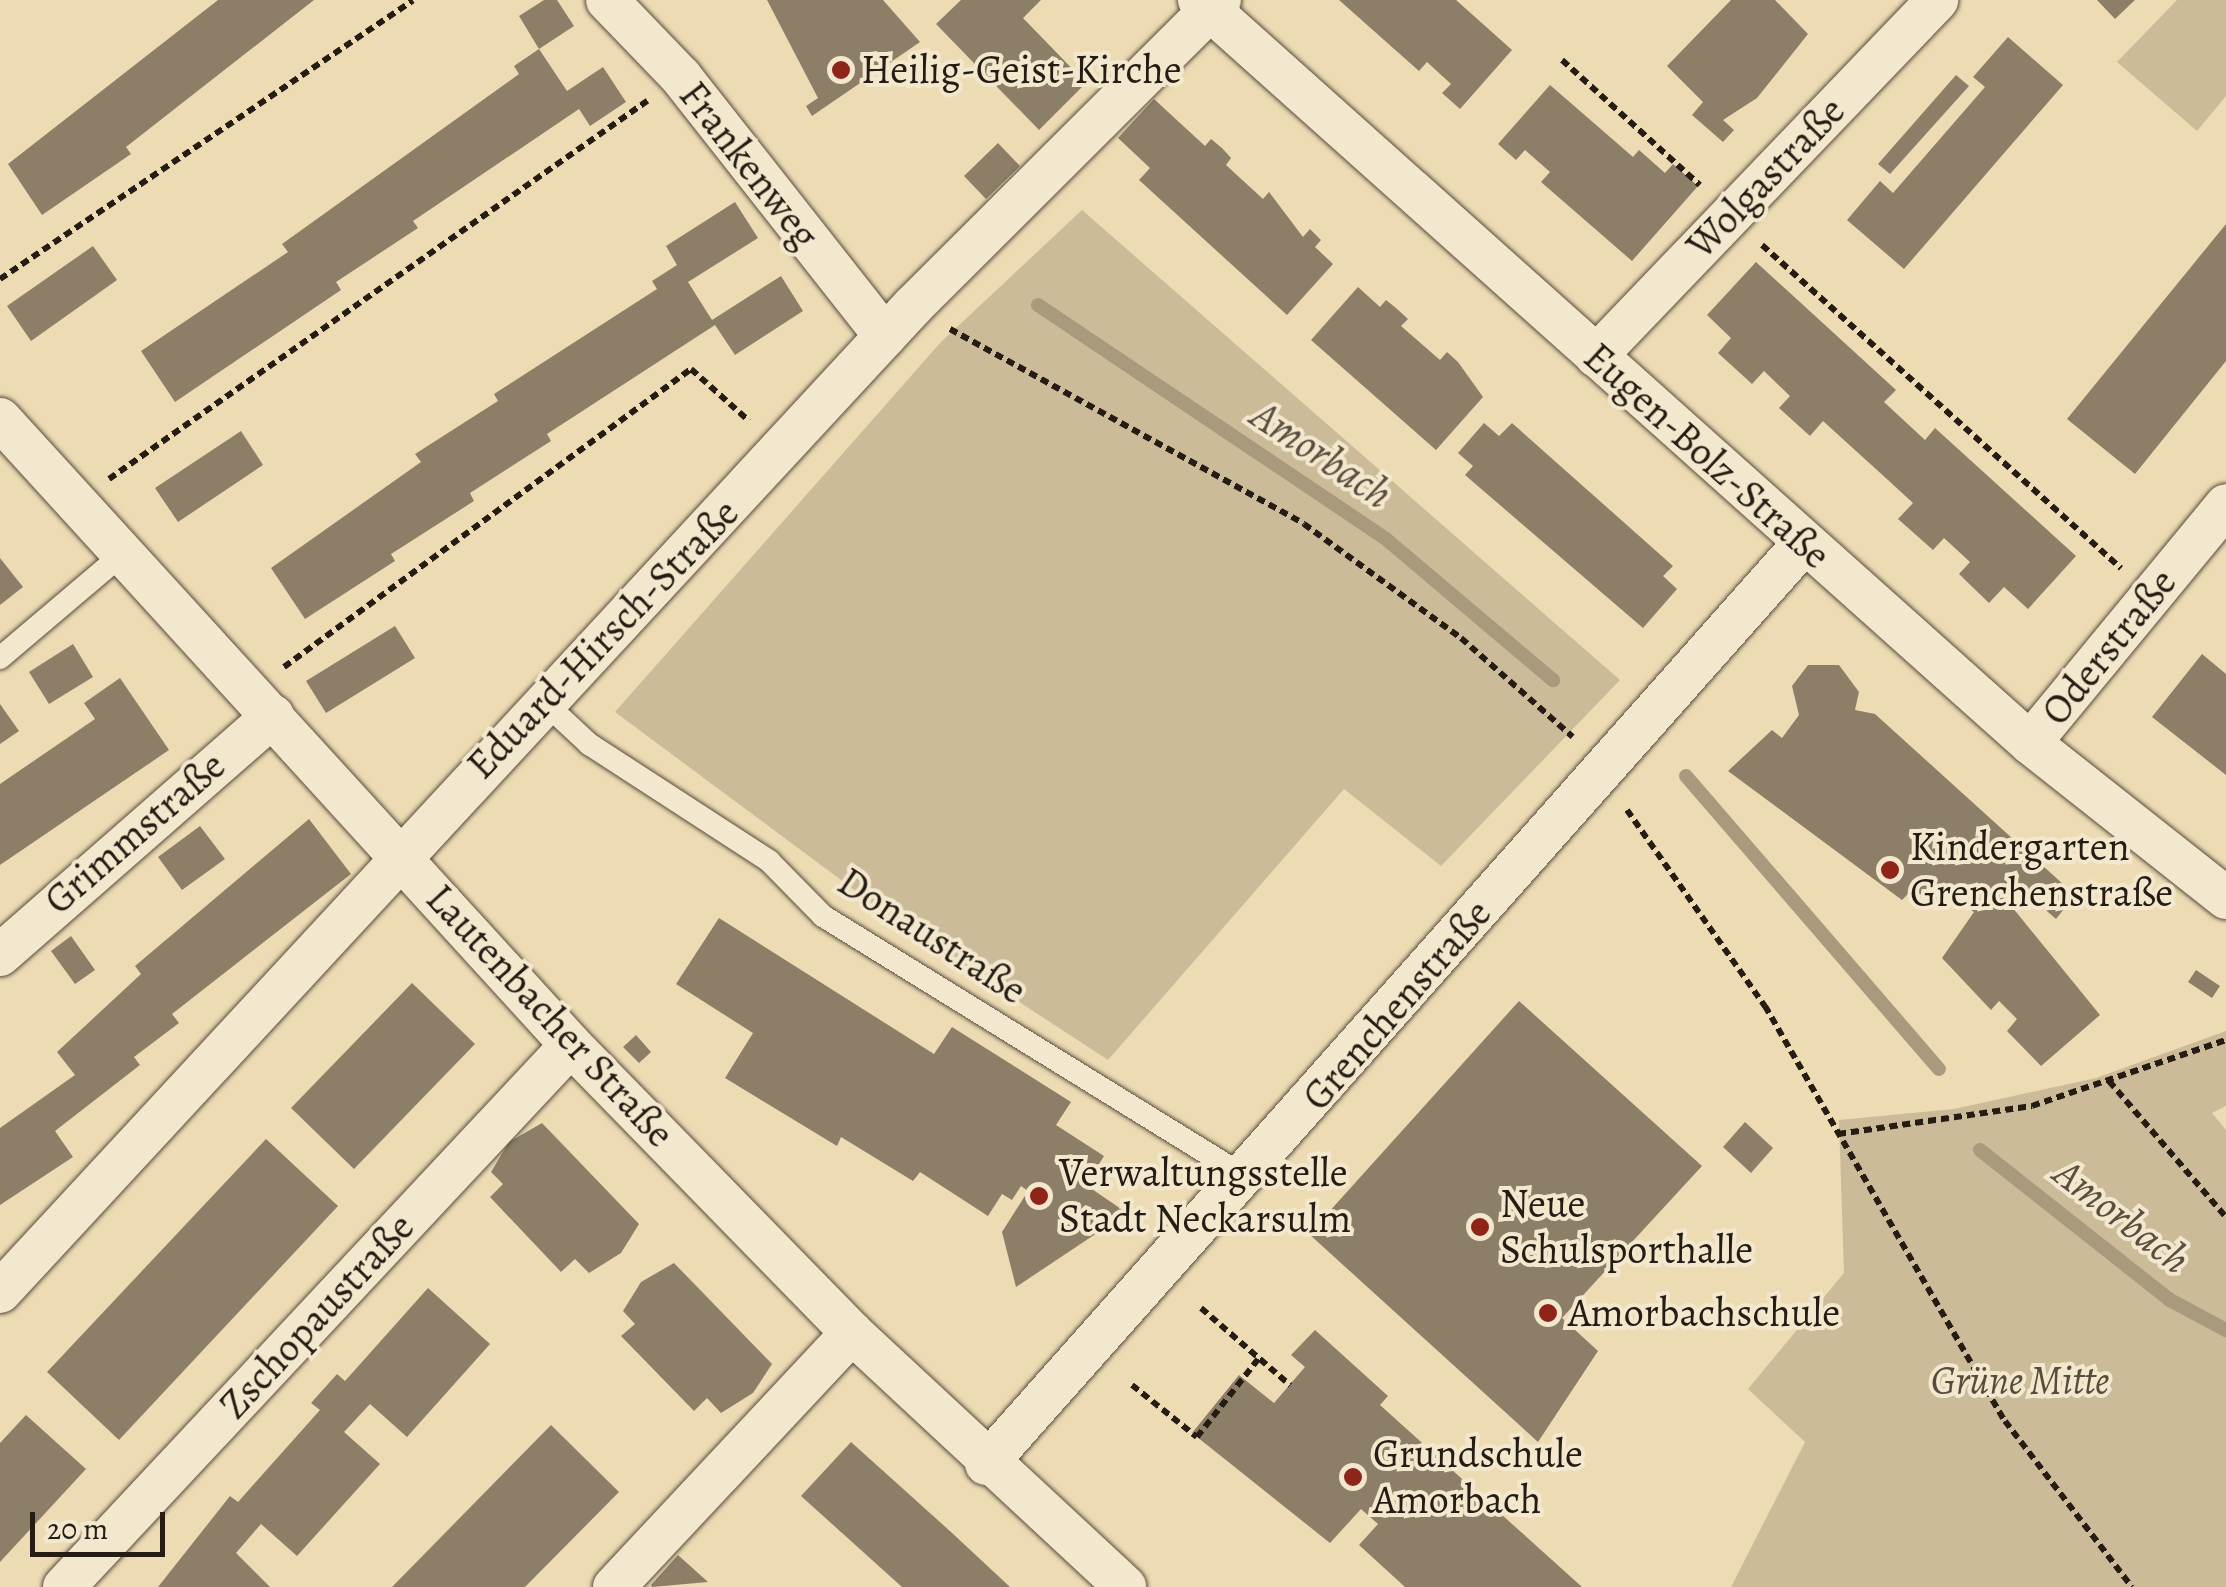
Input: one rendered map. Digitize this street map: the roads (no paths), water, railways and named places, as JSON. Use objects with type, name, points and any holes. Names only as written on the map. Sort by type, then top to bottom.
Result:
[{"type":"street","name":"Frankenweg","points":[[606,0],[681,78],[885,336]]},
{"type":"street","name":"Wolgastraße","points":[[1596,356],[1938,0]]},
{"type":"street","name":"Eduard-Hirsch-Straße","points":[[0,1292],[544,702],[783,452],[914,305],[1210,3]]},
{"type":"street","name":"Eugen-Bolz-Straße","points":[[1210,3],[1803,544],[2030,743],[2226,898]]},
{"type":"street","name":"Lautenbacher Straße","points":[[0,419],[126,551],[571,1044],[852,1333],[986,1464],[1125,1587]]},
{"type":"street","name":"Oderstraße","points":[[2030,743],[2226,505]]},
{"type":"street","name":"Grenchenstraße","points":[[986,1464],[1246,1178],[1803,544]]},
{"type":"street","name":"Grimmstraße","points":[[0,955],[262,704]]},
{"type":"street","name":"Zschopaustraße","points":[[64,1587],[571,1044]]},
{"type":"street","points":[[614,1587],[852,1333]]},
{"type":"lane","points":[[0,658],[126,551]]},
{"type":"lane","name":"Donaustraße","points":[[544,702],[589,744],[769,861],[823,916],[1246,1178]]},
{"type":"waterway","name":"Amorbach","points":[[1038,305],[1386,539],[1553,680]]},
{"type":"waterway","name":"Amorbach","points":[[1686,776],[1939,1069]]},
{"type":"waterway","name":"Amorbach","points":[[1980,1150],[2170,1300],[2226,1330]]},
{"type":"place","name":"Heilig-Geist-Kirche","points":[[841,70]]},
{"type":"place","name":"Kindergarten Grenchenstraße","points":[[1890,870]]},
{"type":"place","name":"Verwaltungsstelle Stadt Neckarsulm","points":[[1039,1196]]},
{"type":"place","name":"Neue Schulsporthalle","points":[[1480,1227]]},
{"type":"place","name":"Amorbachschule","points":[[1548,1313]]},
{"type":"place","name":"Grundschule Amorbach","points":[[1353,1477]]},
{"type":"park label","name":"Grüne Mitte","points":[[2020,1381]]}]
